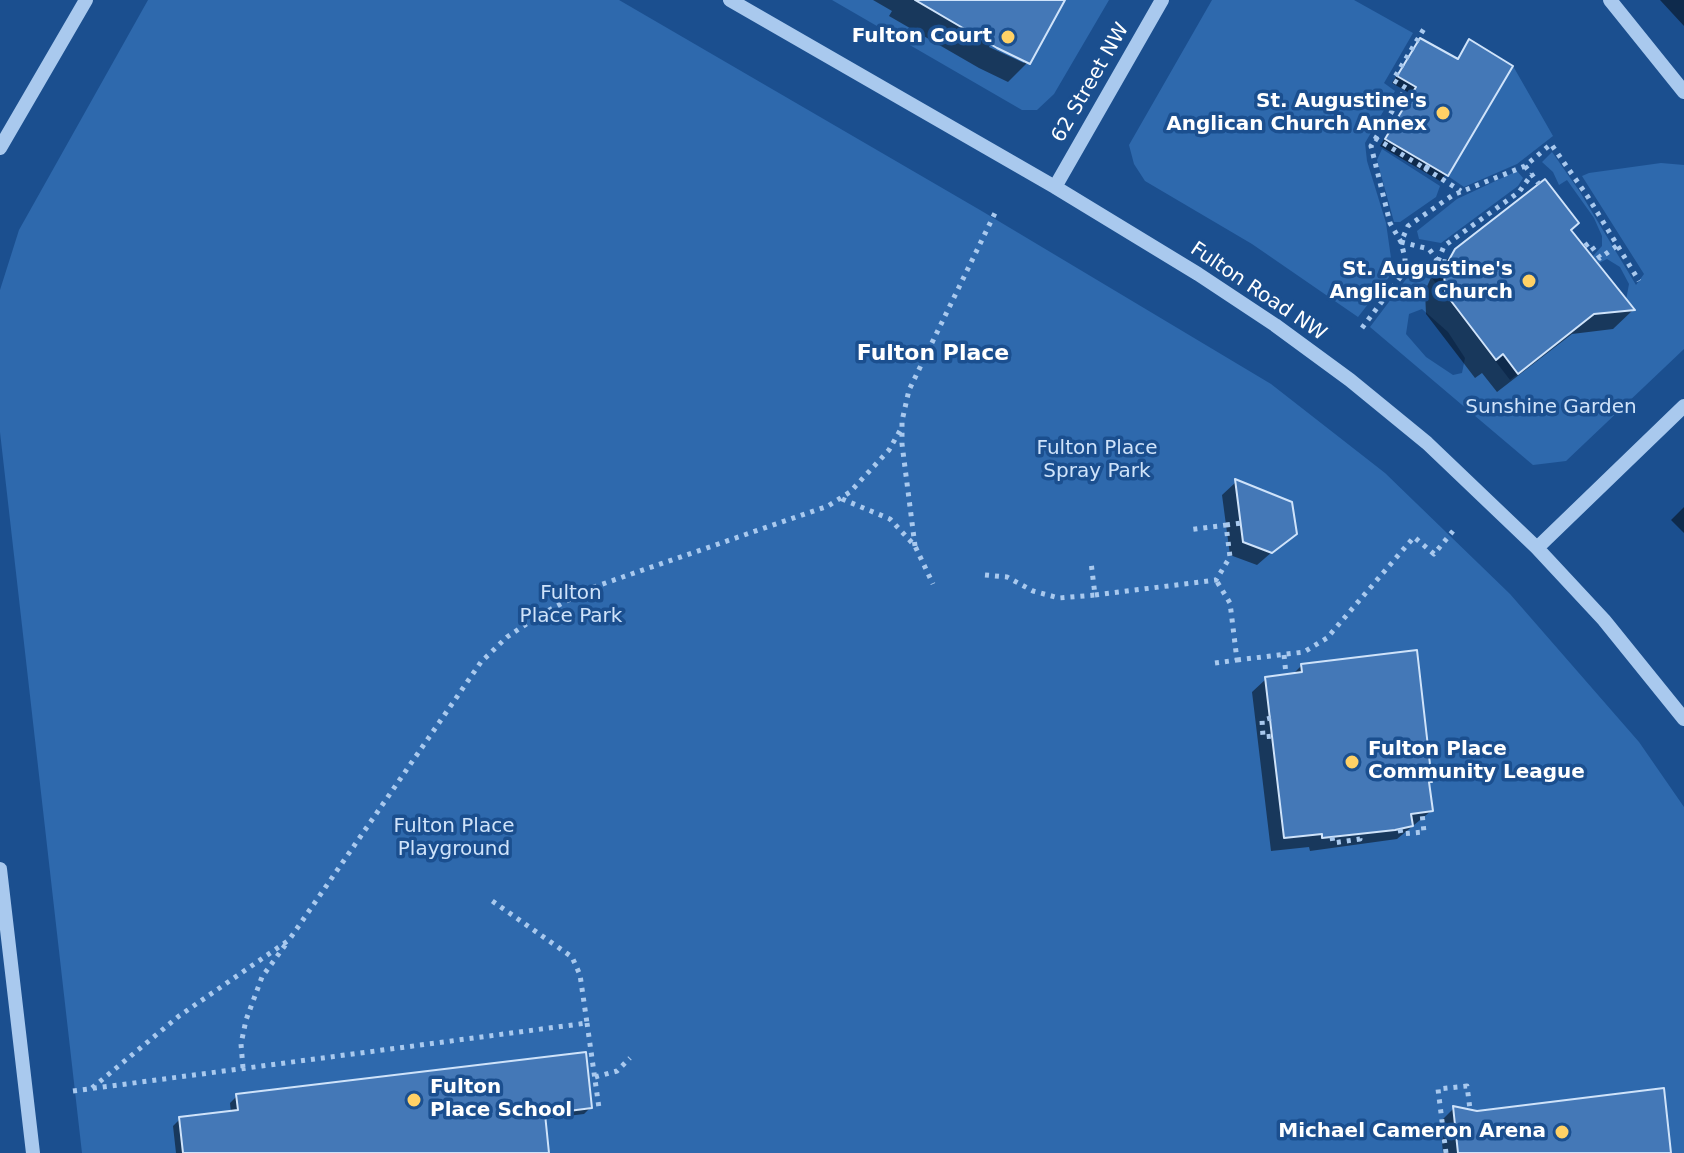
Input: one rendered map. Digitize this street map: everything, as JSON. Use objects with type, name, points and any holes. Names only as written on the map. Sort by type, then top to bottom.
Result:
[{"type":"street","points":[[0,148],[86,0]]},
{"type":"street","name":"Fulton Road NW","points":[[730,0],[1055,187],[1198,274],[1350,380],[1427,443],[1537,548],[1604,620],[1684,719]]},
{"type":"street","name":"62 Street NW","points":[[1055,187],[1162,0]]},
{"type":"street","points":[[1610,0],[1684,92]]},
{"type":"street","points":[[1537,548],[1684,406]]},
{"type":"street","points":[[0,869],[33,1153]]},
{"type":"path","points":[[1362,328],[1405,271],[1401,242],[1390,223],[1371,146],[1406,88],[1393,80],[1425,27]]},
{"type":"path","points":[[1375,138],[1427,167],[1462,192]]},
{"type":"path","points":[[1401,242],[1408,226],[1462,192],[1525,166],[1551,144],[1639,281]]},
{"type":"path","points":[[1525,166],[1539,184]]},
{"type":"path","points":[[1438,261],[1444,246],[1519,192],[1532,174]]},
{"type":"path","points":[[915,546],[902,427],[909,390],[996,211]]},
{"type":"path","points":[[1401,242],[1429,249],[1438,261]]},
{"type":"path","points":[[1585,246],[1589,243],[1600,258],[1618,245]]},
{"type":"path","points":[[1405,265],[1424,269],[1438,261],[1447,262]]},
{"type":"path","points":[[243,1068],[241,1044],[246,1020],[262,977],[481,662],[507,637],[591,588],[828,506],[841,498],[889,450],[902,427]]},
{"type":"path","points":[[841,498],[890,519],[915,546],[933,584]]},
{"type":"path","points":[[1188,530],[1241,523]]},
{"type":"path","points":[[1216,580],[1230,557],[1226,525]]},
{"type":"path","points":[[1215,663],[1304,652],[1327,638],[1414,537],[1434,554],[1453,531]]},
{"type":"path","points":[[1091,562],[1095,595]]},
{"type":"path","points":[[985,575],[1007,577],[1033,591],[1059,598],[1216,580]]},
{"type":"path","points":[[1216,580],[1230,603],[1237,660]]},
{"type":"path","points":[[1284,655],[1286,674]]},
{"type":"path","points":[[1271,718],[1262,720],[1263,737],[1273,736]]},
{"type":"path","points":[[1400,829],[1401,834],[1424,832],[1422,813]]},
{"type":"path","points":[[1332,837],[1333,843],[1360,839],[1359,834]]},
{"type":"path","points":[[488,898],[572,957],[580,975],[599,1108]]},
{"type":"path","points":[[92,1088],[179,1016],[289,940]]},
{"type":"path","points":[[73,1091],[587,1023]]},
{"type":"path","points":[[595,1077],[617,1071],[630,1058]]},
{"type":"path","points":[[1446,1153],[1438,1089],[1467,1086],[1470,1109]]},
{"type":"green space","name":"Fulton Place Park","points":[[148,0],[619,0],[1271,384],[1385,473],[1510,594],[1639,742],[1684,807],[1684,1153],[82,1153],[0,432],[0,290],[19,230]]},
{"type":"green space","points":[[832,0],[915,0],[1002,50],[1007,48],[1021,59],[1035,56],[1041,44],[1036,29],[1044,16],[1054,20],[1065,0],[1109,0],[1054,94],[1037,110],[1022,110]]},
{"type":"green space","points":[[1212,0],[1354,0],[1413,33],[1384,83],[1395,91],[1365,143],[1367,161],[1386,223],[1393,272],[1358,317],[1252,244],[1145,181],[1134,164],[1129,145]]},
{"type":"green space","points":[[1513,66],[1553,136],[1517,164],[1464,187],[1448,176]]},
{"type":"green space","points":[[1382,149],[1440,186],[1436,197],[1400,222],[1394,222],[1377,160]]},
{"type":"green space","name":"Sunshine Garden","points":[[1552,152],[1580,192],[1636,285],[1644,274],[1582,176],[1661,163],[1684,165],[1684,349],[1566,461],[1533,465],[1370,327],[1410,274],[1431,277],[1510,380],[1594,314],[1624,311],[1629,284],[1620,267],[1607,259],[1599,263],[1593,256],[1602,246],[1602,236],[1594,218],[1567,180],[1559,185],[1553,172],[1542,162]],"holes":[[[1422,309],[1448,332],[1465,358],[1462,373],[1453,375],[1426,357],[1406,334],[1409,314]]]},
{"type":"green space","points":[[1517,171],[1523,178],[1518,186],[1441,243],[1419,239],[1417,231],[1457,199]]},
{"type":"building","name":"Fulton Court","points":[[915,0],[1065,0],[1030,64]]},
{"type":"building","name":"St. Augustine's Anglican Church Annex","points":[[1420,38],[1458,59],[1469,39],[1513,66],[1448,176],[1385,139],[1416,87],[1397,76]]},
{"type":"building","name":"St. Augustine's Anglican Church","points":[[1545,179],[1579,223],[1571,230],[1635,310],[1594,314],[1518,374],[1503,354],[1496,360],[1445,293],[1444,269],[1455,249]]},
{"type":"building","points":[[1235,479],[1292,502],[1297,534],[1272,553],[1243,542]]},
{"type":"building","name":"Fulton Place Community League","points":[[1417,650],[1433,811],[1411,814],[1413,826],[1395,830],[1322,838],[1322,834],[1284,838],[1265,677],[1302,672],[1301,664]]},
{"type":"building","name":"Fulton Place School","points":[[586,1052],[592,1108],[545,1114],[549,1153],[183,1153],[179,1117],[238,1110],[236,1094]]},
{"type":"building","name":"Michael Cameron Arena","points":[[1664,1088],[1671,1153],[1458,1153],[1453,1106],[1477,1111]]},
{"type":"place","name":"Fulton Court","points":[[1008,37]]},
{"type":"place","name":"St. Augustine's Anglican Church Annex","points":[[1443,113]]},
{"type":"place","name":"St. Augustine's Anglican Church","points":[[1529,281]]},
{"type":"place","name":"Fulton Place Community League","points":[[1352,762]]},
{"type":"place","name":"Fulton Place School","points":[[414,1100]]},
{"type":"place","name":"Michael Cameron Arena","points":[[1562,1132]]},
{"type":"district","name":"Fulton Place","points":[[933,354]]},
{"type":"park label","name":"Fulton Place Spray Park","points":[[1097,460]]},
{"type":"park label","name":"Fulton Place Playground","points":[[454,838]]}]
